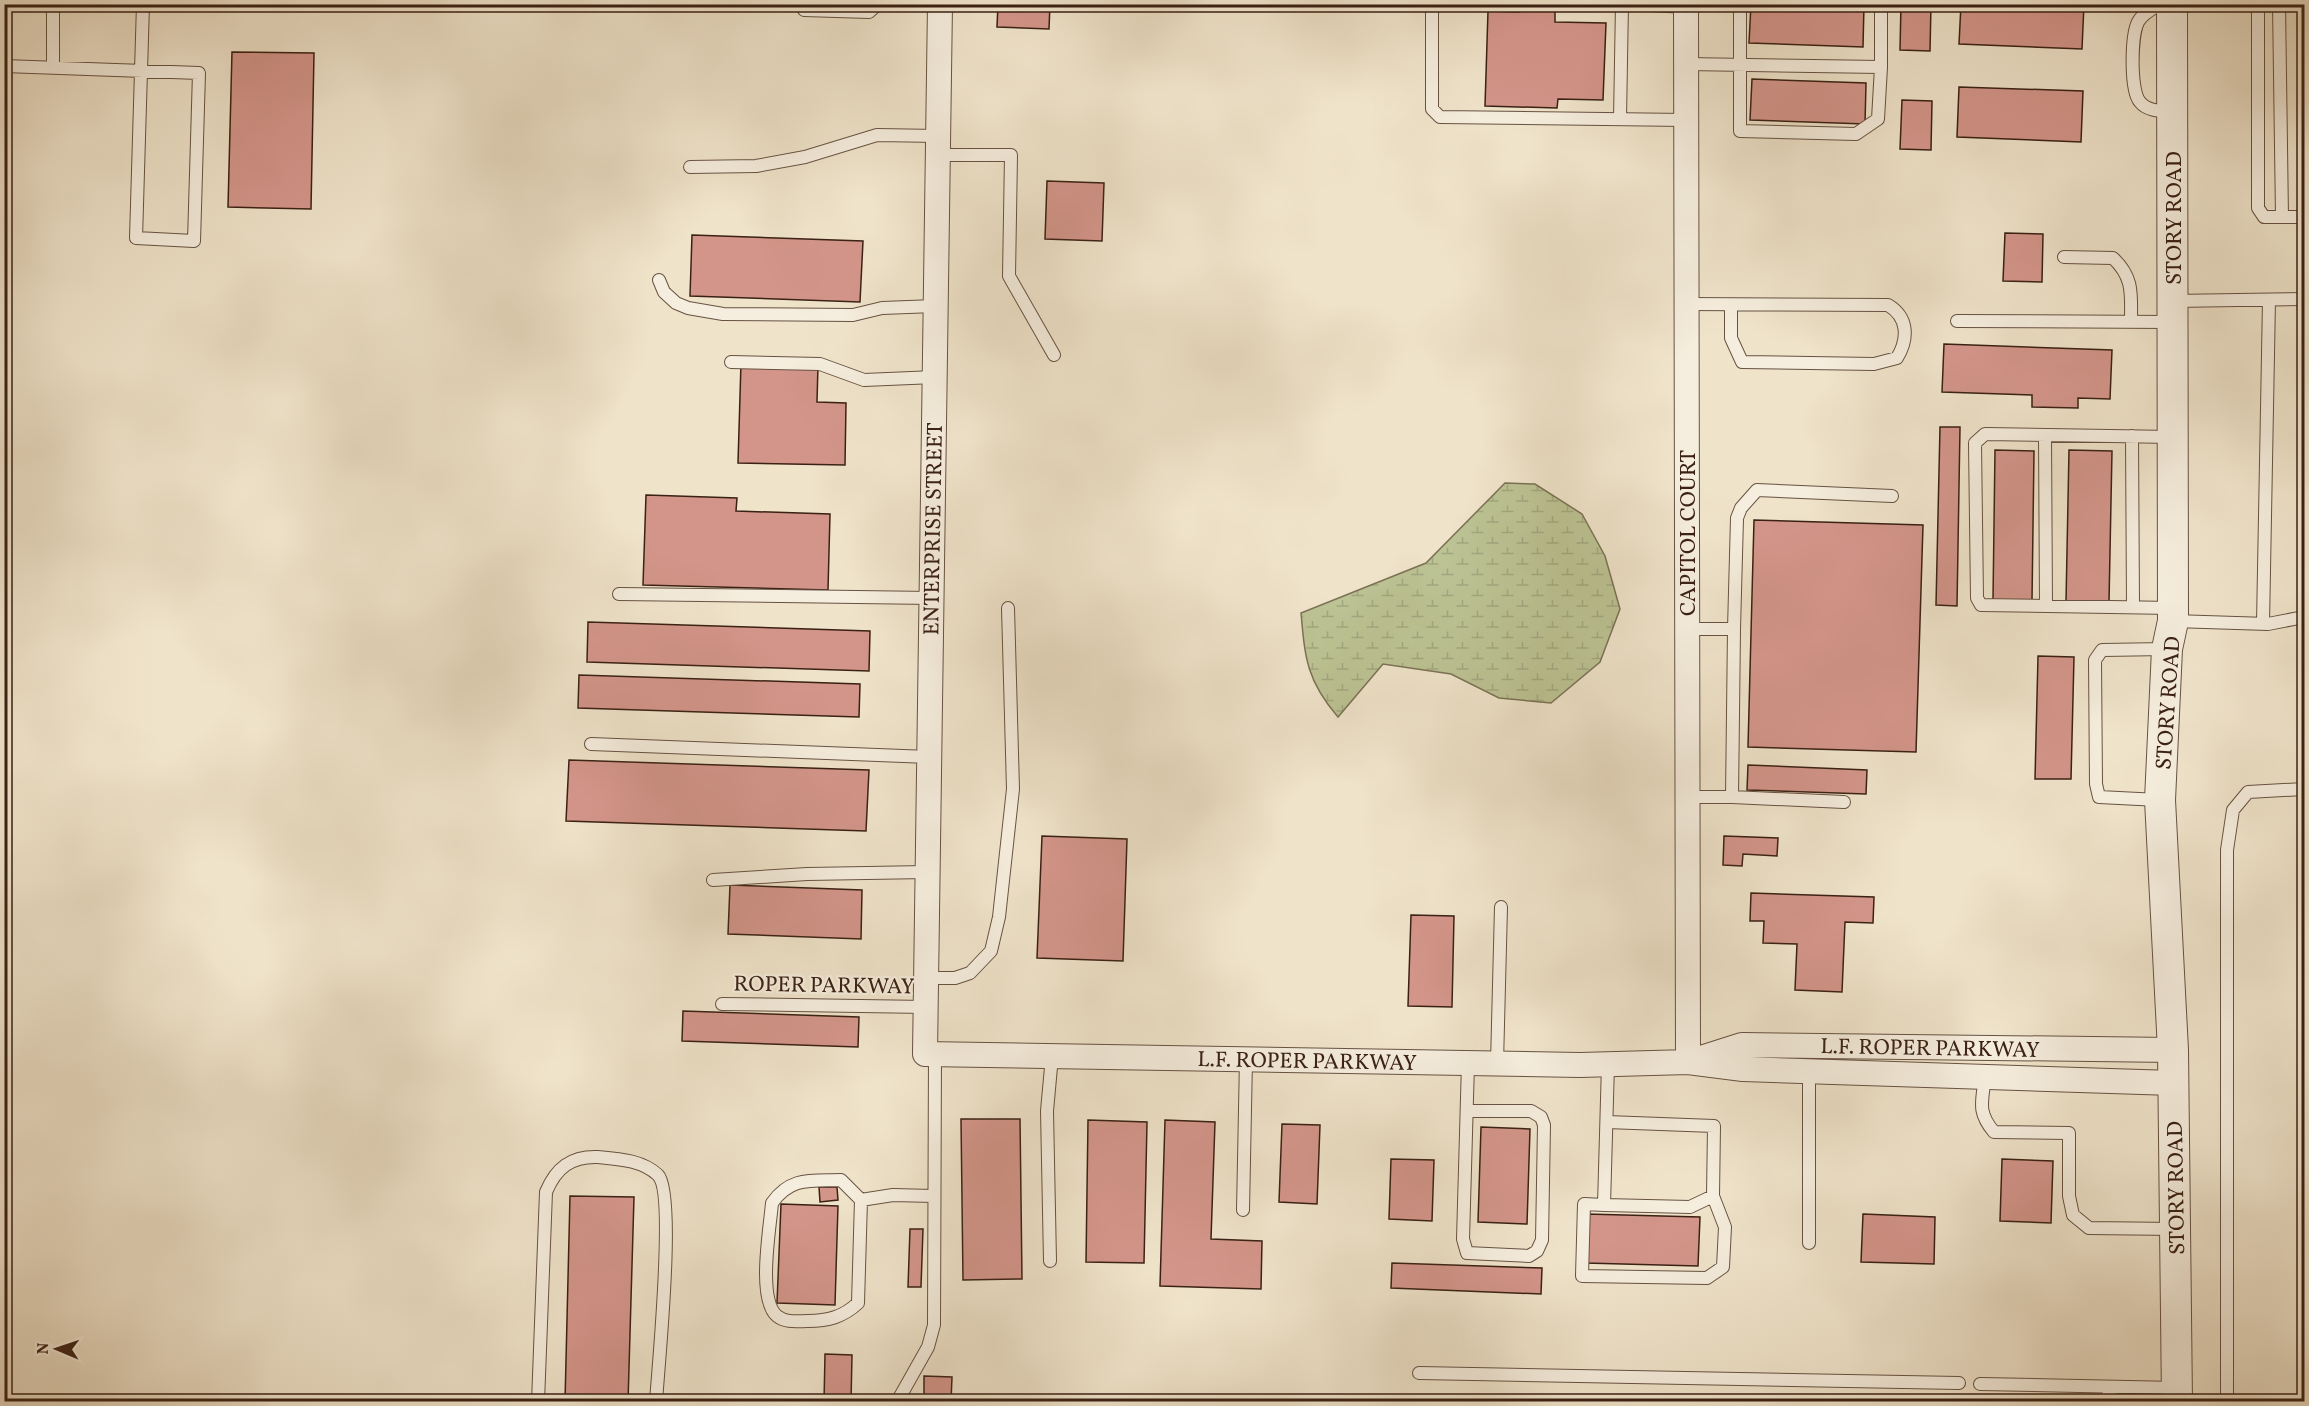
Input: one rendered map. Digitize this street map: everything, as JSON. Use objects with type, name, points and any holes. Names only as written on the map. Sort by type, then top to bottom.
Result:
[{"type":"street","name":"ENTERPRISE STREET","points":[[930,1054],[926,1007],[927,872],[940,4]]},
{"type":"street","name":"STORY ROAD","points":[[2172,4],[2171,626],[2160,800],[2173,1050],[2177,1395]]},
{"type":"street","name":"CAPITOL COURT","points":[[1686,6],[1688,1062]]},
{"type":"street","name":"L.F. ROPER PARKWAY","points":[[1688,1062],[1742,1045],[2173,1050]]},
{"type":"street","name":"L.F. ROPER PARKWAY","points":[[930,1054],[1468,1063],[1688,1062],[1743,1069],[2173,1083]]},
{"type":"lane","points":[[52,68],[53,4]]},
{"type":"lane","points":[[4,66],[141,70],[199,73],[194,241],[136,238],[141,70],[143,4]]},
{"type":"lane","points":[[804,10],[869,12],[879,4]]},
{"type":"lane","points":[[1432,4],[1432,109],[1440,117],[1686,120]]},
{"type":"lane","points":[[1620,119],[1622,4]]},
{"type":"lane","points":[[1633,4],[1686,6]]},
{"type":"lane","points":[[1740,4],[1740,130],[1856,134],[1878,119],[1881,4]]},
{"type":"lane","points":[[2160,4],[2138,22],[2134,35],[2135,93],[2140,103],[2152,110],[2172,112]]},
{"type":"lane","points":[[2258,4],[2258,208],[2264,217],[2304,217]]},
{"type":"lane","points":[[2279,4],[2282,217]]},
{"type":"lane","points":[[1686,64],[1881,67]]},
{"type":"lane","points":[[690,167],[756,166],[805,157],[877,135],[1011,155],[1009,276],[1054,355]]},
{"type":"lane","points":[[2064,257],[2113,258],[2124,269],[2131,284],[2131,322]]},
{"type":"lane","points":[[659,280],[664,292],[676,303],[687,308],[723,314],[853,315],[882,308],[935,306]]},
{"type":"lane","points":[[1957,321],[2131,322],[2173,311],[2269,300],[2304,299]]},
{"type":"lane","points":[[2263,624],[2269,300]]},
{"type":"lane","points":[[1687,304],[1888,305],[1900,312],[1905,325],[1902,350],[1897,358],[1874,364],[1742,362],[1731,338],[1731,305]]},
{"type":"lane","points":[[731,362],[820,364],[864,380],[934,377]]},
{"type":"lane","points":[[2171,626],[2133,607],[1981,604],[1977,598],[1975,442],[1985,434],[2173,437]]},
{"type":"lane","points":[[2045,435],[2046,605]]},
{"type":"lane","points":[[2132,436],[2133,607]]},
{"type":"lane","points":[[1732,797],[1737,518],[1741,508],[1757,490],[1892,496]]},
{"type":"lane","points":[[620,594],[932,598]]},
{"type":"lane","points":[[926,978],[955,978],[970,973],[991,951],[999,917],[1013,789],[1008,608]]},
{"type":"lane","points":[[2160,800],[2099,797],[2096,784],[2095,660],[2102,650],[2171,626],[2263,624],[2292,622],[2304,618]]},
{"type":"lane","points":[[1688,629],[1734,630]]},
{"type":"lane","points":[[591,744],[929,758]]},
{"type":"lane","points":[[2227,1401],[2227,850],[2233,810],[2248,792],[2304,789]]},
{"type":"lane","points":[[1688,797],[1844,802]]},
{"type":"lane","points":[[713,880],[807,874],[927,872]]},
{"type":"lane","points":[[1497,1063],[1501,908]]},
{"type":"lane","name":"ROPER PARKWAY","points":[[722,1004],[926,1007]]},
{"type":"lane","points":[[897,1401],[928,1347],[934,1325],[930,1054]]},
{"type":"lane","points":[[1050,1261],[1047,1111],[1052,1056]]},
{"type":"lane","points":[[1244,1210],[1246,1059]]},
{"type":"lane","points":[[1467,1111],[1531,1111],[1540,1117],[1544,1125],[1542,1240],[1537,1251],[1529,1256],[1467,1253],[1463,1239],[1468,1063]]},
{"type":"lane","points":[[1604,1205],[1608,1064]]},
{"type":"lane","points":[[1809,1071],[1809,1243]]},
{"type":"lane","points":[[1986,1077],[1981,1105],[1983,1119],[1994,1132],[2069,1133],[2068,1196],[2073,1215],[2089,1228],[2175,1229]]},
{"type":"lane","points":[[1607,1122],[1714,1126],[1713,1196],[1725,1227],[1723,1267],[1707,1278],[1582,1276],[1584,1204],[1690,1207],[1713,1196]]},
{"type":"lane","points":[[538,1401],[546,1192],[553,1176],[568,1162],[595,1157],[640,1164],[659,1176],[666,1194],[664,1296],[656,1401]]},
{"type":"lane","points":[[841,1180],[861,1200],[858,1303],[837,1318],[817,1321],[786,1321],[776,1315],[769,1305],[766,1290],[772,1203],[779,1192],[794,1182],[841,1180]]},
{"type":"lane","points":[[861,1200],[893,1195],[933,1196]]},
{"type":"lane","points":[[1419,1373],[1959,1383]]},
{"type":"lane","points":[[1980,1384],[2112,1387],[2177,1395]]},
{"type":"lane","points":[[2105,1401],[2112,1387]]},
{"type":"green space","points":[[1505,483],[1535,484],[1582,514],[1605,556],[1620,609],[1600,662],[1551,703],[1499,698],[1451,674],[1383,664],[1338,717],[1320,692],[1309,669],[1301,613],[1426,563]]},
{"type":"building","points":[[998,4],[1050,4],[1049,29],[997,27]]},
{"type":"building","points":[[1519,4],[1555,4],[1555,22],[1606,23],[1603,100],[1558,99],[1557,108],[1485,106],[1488,11],[1519,12]]},
{"type":"building","points":[[1751,4],[1864,5],[1863,47],[1749,43]]},
{"type":"building","points":[[1901,4],[1931,4],[1930,51],[1900,50]]},
{"type":"building","points":[[1961,4],[2084,4],[2082,49],[1959,44]]},
{"type":"building","points":[[232,52],[314,53],[311,209],[228,207]]},
{"type":"building","points":[[1752,79],[1866,83],[1865,124],[1750,120]]},
{"type":"building","points":[[1959,87],[2083,91],[2081,142],[1957,137]]},
{"type":"building","points":[[1902,100],[1932,101],[1931,150],[1900,149]]},
{"type":"building","points":[[1047,181],[1104,183],[1102,241],[1045,239]]},
{"type":"building","points":[[2005,233],[2043,234],[2042,282],[2003,281]]},
{"type":"building","points":[[692,235],[863,241],[860,302],[690,296]]},
{"type":"building","points":[[1944,344],[2112,350],[2110,399],[2078,398],[2078,408],[2032,407],[2032,395],[1942,392]]},
{"type":"building","points":[[741,363],[818,365],[817,402],[846,403],[845,465],[738,463]]},
{"type":"building","points":[[1940,427],[1960,427],[1957,606],[1936,605]]},
{"type":"building","points":[[1995,450],[2034,451],[2032,601],[1993,600]]},
{"type":"building","points":[[2069,450],[2112,451],[2109,602],[2066,602]]},
{"type":"building","points":[[646,495],[737,498],[736,511],[830,514],[828,590],[643,585]]},
{"type":"building","points":[[1754,520],[1923,525],[1916,752],[1748,747]]},
{"type":"building","points":[[588,622],[870,631],[869,671],[587,662]]},
{"type":"building","points":[[2038,656],[2074,657],[2071,779],[2035,779]]},
{"type":"building","points":[[579,675],[860,684],[859,717],[578,708]]},
{"type":"building","points":[[569,760],[869,770],[866,831],[566,821]]},
{"type":"building","points":[[1748,765],[1867,770],[1866,794],[1747,790]]},
{"type":"building","points":[[1042,836],[1127,839],[1123,961],[1037,958]]},
{"type":"building","points":[[1724,836],[1778,838],[1777,856],[1743,854],[1742,866],[1723,865]]},
{"type":"building","points":[[730,885],[862,890],[861,939],[728,934]]},
{"type":"building","points":[[1751,893],[1874,897],[1873,923],[1845,922],[1842,992],[1795,990],[1797,944],[1763,943],[1764,921],[1750,921]]},
{"type":"building","points":[[1411,915],[1454,916],[1452,1007],[1408,1006]]},
{"type":"building","points":[[683,1011],[859,1017],[858,1047],[682,1041]]},
{"type":"building","points":[[961,1119],[1020,1119],[1022,1279],[963,1280]]},
{"type":"building","points":[[1088,1120],[1147,1122],[1144,1263],[1086,1262]]},
{"type":"building","points":[[1165,1120],[1215,1122],[1211,1239],[1262,1241],[1261,1289],[1160,1286]]},
{"type":"building","points":[[1282,1124],[1320,1125],[1317,1204],[1279,1202]]},
{"type":"building","points":[[1481,1127],[1530,1129],[1527,1224],[1478,1222]]},
{"type":"building","points":[[1391,1159],[1434,1160],[1432,1221],[1389,1219]]},
{"type":"building","points":[[2002,1159],[2053,1161],[2051,1223],[2000,1221]]},
{"type":"building","points":[[819,1187],[837,1187],[838,1200],[820,1202]]},
{"type":"building","points":[[570,1196],[634,1197],[628,1402],[565,1402]]},
{"type":"building","points":[[781,1204],[838,1206],[835,1305],[777,1303]]},
{"type":"building","points":[[1586,1214],[1700,1217],[1698,1266],[1585,1263]]},
{"type":"building","points":[[1863,1214],[1935,1217],[1934,1264],[1861,1262]]},
{"type":"building","points":[[910,1229],[923,1229],[921,1287],[908,1287]]},
{"type":"building","points":[[1392,1263],[1542,1268],[1541,1294],[1391,1288]]},
{"type":"building","points":[[825,1354],[852,1355],[851,1402],[824,1402]]},
{"type":"building","points":[[924,1376],[952,1377],[951,1402],[915,1402],[916,1395],[924,1395]]}]
